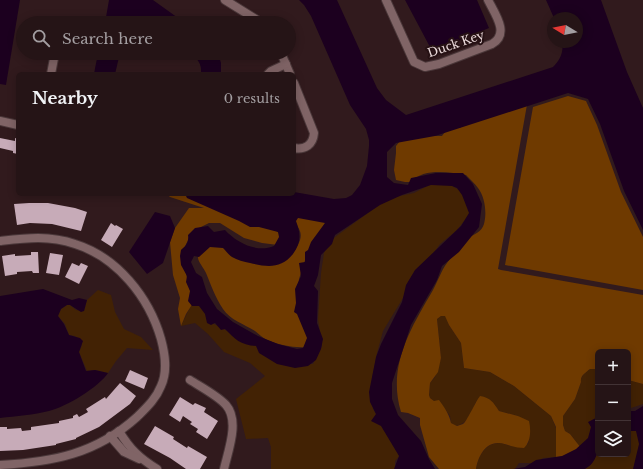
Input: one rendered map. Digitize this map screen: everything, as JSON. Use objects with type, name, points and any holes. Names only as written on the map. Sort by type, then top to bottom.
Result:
[{"type":"street","points":[[225,0],[251,16]]},
{"type":"street","name":"Duck Key","points":[[386,0],[414,62],[425,67],[450,61],[497,41],[500,36],[500,24],[488,0]]},
{"type":"street","points":[[51,72],[54,60]]},
{"type":"street","points":[[284,60],[289,72]]},
{"type":"street","points":[[270,72],[286,64]]},
{"type":"street","points":[[296,88],[314,133],[312,142],[308,146],[302,149],[296,148]]},
{"type":"street","points":[[0,121],[16,125]]},
{"type":"street","points":[[0,241],[42,237],[61,240],[87,248],[104,258],[132,284],[146,302],[155,321],[163,345],[165,365],[164,378],[161,387],[153,400],[135,419],[119,431],[90,448],[67,456],[15,467],[4,466]]},
{"type":"street","points":[[190,380],[224,403],[231,413],[233,426],[224,469]]},
{"type":"street","points":[[119,431],[128,446],[144,461]]},
{"type":"street","points":[[110,436],[126,454],[144,461],[157,469]]},
{"type":"shaded area","points":[[0,0],[20,0],[17,16],[16,16],[6,85],[0,84]]},
{"type":"shaded area","points":[[109,0],[153,0],[175,16],[106,16]]},
{"type":"shaded area","points":[[299,0],[337,0],[377,88],[386,100],[406,115],[553,67],[561,56],[562,48],[583,48],[583,12],[551,12],[546,0],[601,0],[627,72],[643,108],[643,230],[624,191],[600,124],[588,99],[568,93],[435,136],[396,143],[387,152],[387,177],[394,183],[408,185],[411,178],[436,173],[463,173],[473,184],[482,204],[479,227],[459,252],[442,266],[437,280],[411,325],[392,383],[392,399],[398,415],[421,441],[435,469],[394,469],[399,456],[381,426],[371,421],[376,414],[370,402],[369,392],[376,357],[402,302],[406,285],[415,270],[461,226],[469,213],[462,195],[457,188],[452,186],[431,185],[402,195],[380,205],[335,235],[332,244],[321,255],[318,275],[314,286],[318,291],[317,323],[323,339],[321,349],[316,360],[308,366],[295,368],[277,364],[259,353],[256,346],[238,341],[225,329],[221,330],[215,323],[211,325],[207,323],[205,314],[199,306],[192,306],[188,301],[190,291],[186,282],[187,276],[181,265],[180,256],[181,250],[188,242],[188,235],[195,228],[208,226],[214,232],[225,230],[241,243],[248,246],[261,248],[274,246],[279,237],[278,232],[259,227],[250,227],[187,198],[186,196],[296,196],[296,192],[334,199],[346,198],[352,195],[360,185],[367,166],[369,140],[366,129],[350,105],[311,16]],"holes":[[[298,218],[325,223],[311,242],[308,250],[305,252],[305,262],[299,263],[301,276],[295,289],[296,303],[294,312],[297,314],[307,338],[303,348],[297,349],[278,344],[258,336],[233,322],[217,309],[207,293],[202,277],[196,273],[191,262],[194,256],[199,257],[210,247],[223,248],[232,257],[245,262],[268,266],[273,266],[284,262],[293,254],[298,246],[299,230],[296,221]]]},
{"type":"shaded area","points":[[405,0],[477,0],[489,28],[444,47],[430,47]]},
{"type":"shaded area","points":[[97,60],[118,60],[115,72],[94,72]]},
{"type":"shaded area","points":[[197,60],[220,60],[221,72],[201,72]]},
{"type":"shaded area","points":[[568,96],[586,101],[597,125],[621,192],[643,237],[643,290],[505,265],[533,107]]},
{"type":"shaded area","points":[[528,99],[498,269],[643,295],[643,384],[631,381],[631,349],[595,349],[595,369],[590,369],[582,376],[575,399],[563,416],[565,431],[570,434],[581,448],[573,456],[556,457],[556,427],[551,416],[514,386],[490,372],[464,368],[461,343],[445,316],[441,316],[437,319],[441,358],[438,372],[430,383],[430,398],[434,401],[439,400],[451,423],[457,426],[464,423],[480,396],[487,398],[499,411],[518,416],[529,421],[530,432],[528,442],[524,448],[500,443],[490,445],[480,455],[476,469],[439,469],[429,457],[420,425],[420,418],[401,412],[397,395],[397,379],[399,363],[410,333],[445,266],[463,244],[483,227],[485,220],[485,205],[480,192],[466,175],[437,172],[422,175],[411,182],[396,180],[394,170],[396,146],[404,136],[442,136],[450,129],[460,128],[468,120]]},
{"type":"shaded area","points":[[433,183],[449,184],[462,192],[470,214],[456,231],[440,244],[409,288],[383,331],[372,378],[373,409],[401,454],[395,461],[395,466],[399,469],[271,469],[271,447],[268,438],[246,439],[236,399],[265,376],[250,363],[224,352],[208,334],[195,323],[181,326],[194,295],[214,324],[235,335],[305,364],[313,364],[322,346],[318,319],[321,273],[324,253],[331,240],[390,198],[414,193]]},
{"type":"shaded area","points":[[169,196],[199,196],[270,225],[282,236],[278,245],[262,243],[244,238],[220,223],[209,223],[199,228],[190,237],[182,257],[193,303],[181,326],[178,309],[180,298],[173,275],[170,242],[175,228],[189,208],[204,208]]},
{"type":"shaded area","points":[[155,212],[170,216],[175,228],[163,263],[147,274],[129,252]]},
{"type":"shaded area","points":[[293,218],[328,218],[307,254],[299,279],[296,309],[308,330],[306,347],[286,346],[267,340],[255,331],[229,316],[223,309],[213,291],[198,258],[201,250],[220,243],[228,249],[293,253],[301,236]]},
{"type":"shaded area","points":[[43,289],[72,300],[79,298],[87,300],[84,311],[81,312],[70,305],[67,305],[61,309],[58,316],[69,335],[80,338],[83,341],[79,352],[86,371],[95,370],[108,373],[90,390],[73,401],[56,409],[37,414],[0,418],[0,296]]},
{"type":"shaded area","points":[[98,290],[111,295],[115,312],[124,329],[141,337],[153,350],[127,348],[108,373],[95,370],[87,371],[79,352],[82,345],[75,336],[69,335],[65,324],[58,316],[61,309],[67,305],[70,305],[76,310],[84,311],[87,300]]},
{"type":"shaded area","points":[[441,316],[446,316],[449,325],[461,343],[464,368],[490,372],[514,386],[551,416],[556,428],[556,457],[543,458],[536,463],[519,463],[515,469],[476,469],[478,460],[483,451],[490,445],[495,443],[503,443],[510,446],[528,444],[530,432],[518,416],[499,411],[493,403],[476,402],[467,420],[456,426],[451,423],[450,416],[439,401],[434,401],[430,398],[430,383],[435,377],[441,358],[437,319]]},
{"type":"shaded area","points":[[590,369],[595,369],[595,418],[592,420],[591,437],[581,448],[570,434],[565,431],[563,416],[575,399],[582,376]]},
{"type":"shaded area","points":[[631,381],[643,384],[643,404],[631,408]]},
{"type":"shaded area","points":[[643,406],[643,469],[633,469],[639,444],[636,431],[631,431],[631,411],[635,411]]},
{"type":"shaded area","points":[[595,418],[596,457],[591,465],[585,469],[513,469],[525,467],[536,460],[562,456],[576,449],[588,438],[591,427],[588,422]]},
{"type":"shaded area","points":[[638,426],[643,433],[634,469],[583,469],[595,457],[631,457],[631,429]]},
{"type":"building","points":[[0,138],[15,141],[16,138],[16,154],[13,153],[13,151],[0,148]]},
{"type":"building","points":[[48,203],[87,212],[81,231],[52,224],[30,223],[17,225],[14,204]]},
{"type":"building","points":[[111,223],[123,229],[112,247],[101,240]]},
{"type":"building","points":[[31,252],[38,252],[39,273],[33,273],[32,271],[17,272],[17,274],[5,276],[2,256],[15,254],[15,256],[31,255]]},
{"type":"building","points":[[50,253],[63,255],[59,275],[46,273]]},
{"type":"building","points":[[72,263],[79,266],[81,263],[88,266],[79,284],[65,277]]},
{"type":"building","points":[[130,370],[148,378],[144,389],[125,381]]},
{"type":"building","points":[[120,383],[136,396],[130,404],[99,427],[76,439],[56,445],[23,450],[0,451],[0,427],[7,427],[7,429],[21,428],[22,431],[31,430],[31,427],[59,423],[59,421],[73,418],[73,416],[77,414],[79,417],[88,412],[86,409],[105,397],[106,399]]},
{"type":"building","points":[[180,397],[193,405],[195,403],[206,408],[204,412],[218,421],[207,439],[196,432],[198,429],[190,424],[192,422],[183,416],[180,422],[169,415]]},
{"type":"building","points":[[155,426],[174,437],[173,439],[187,448],[188,446],[207,457],[200,469],[186,469],[170,458],[144,444]]}]
